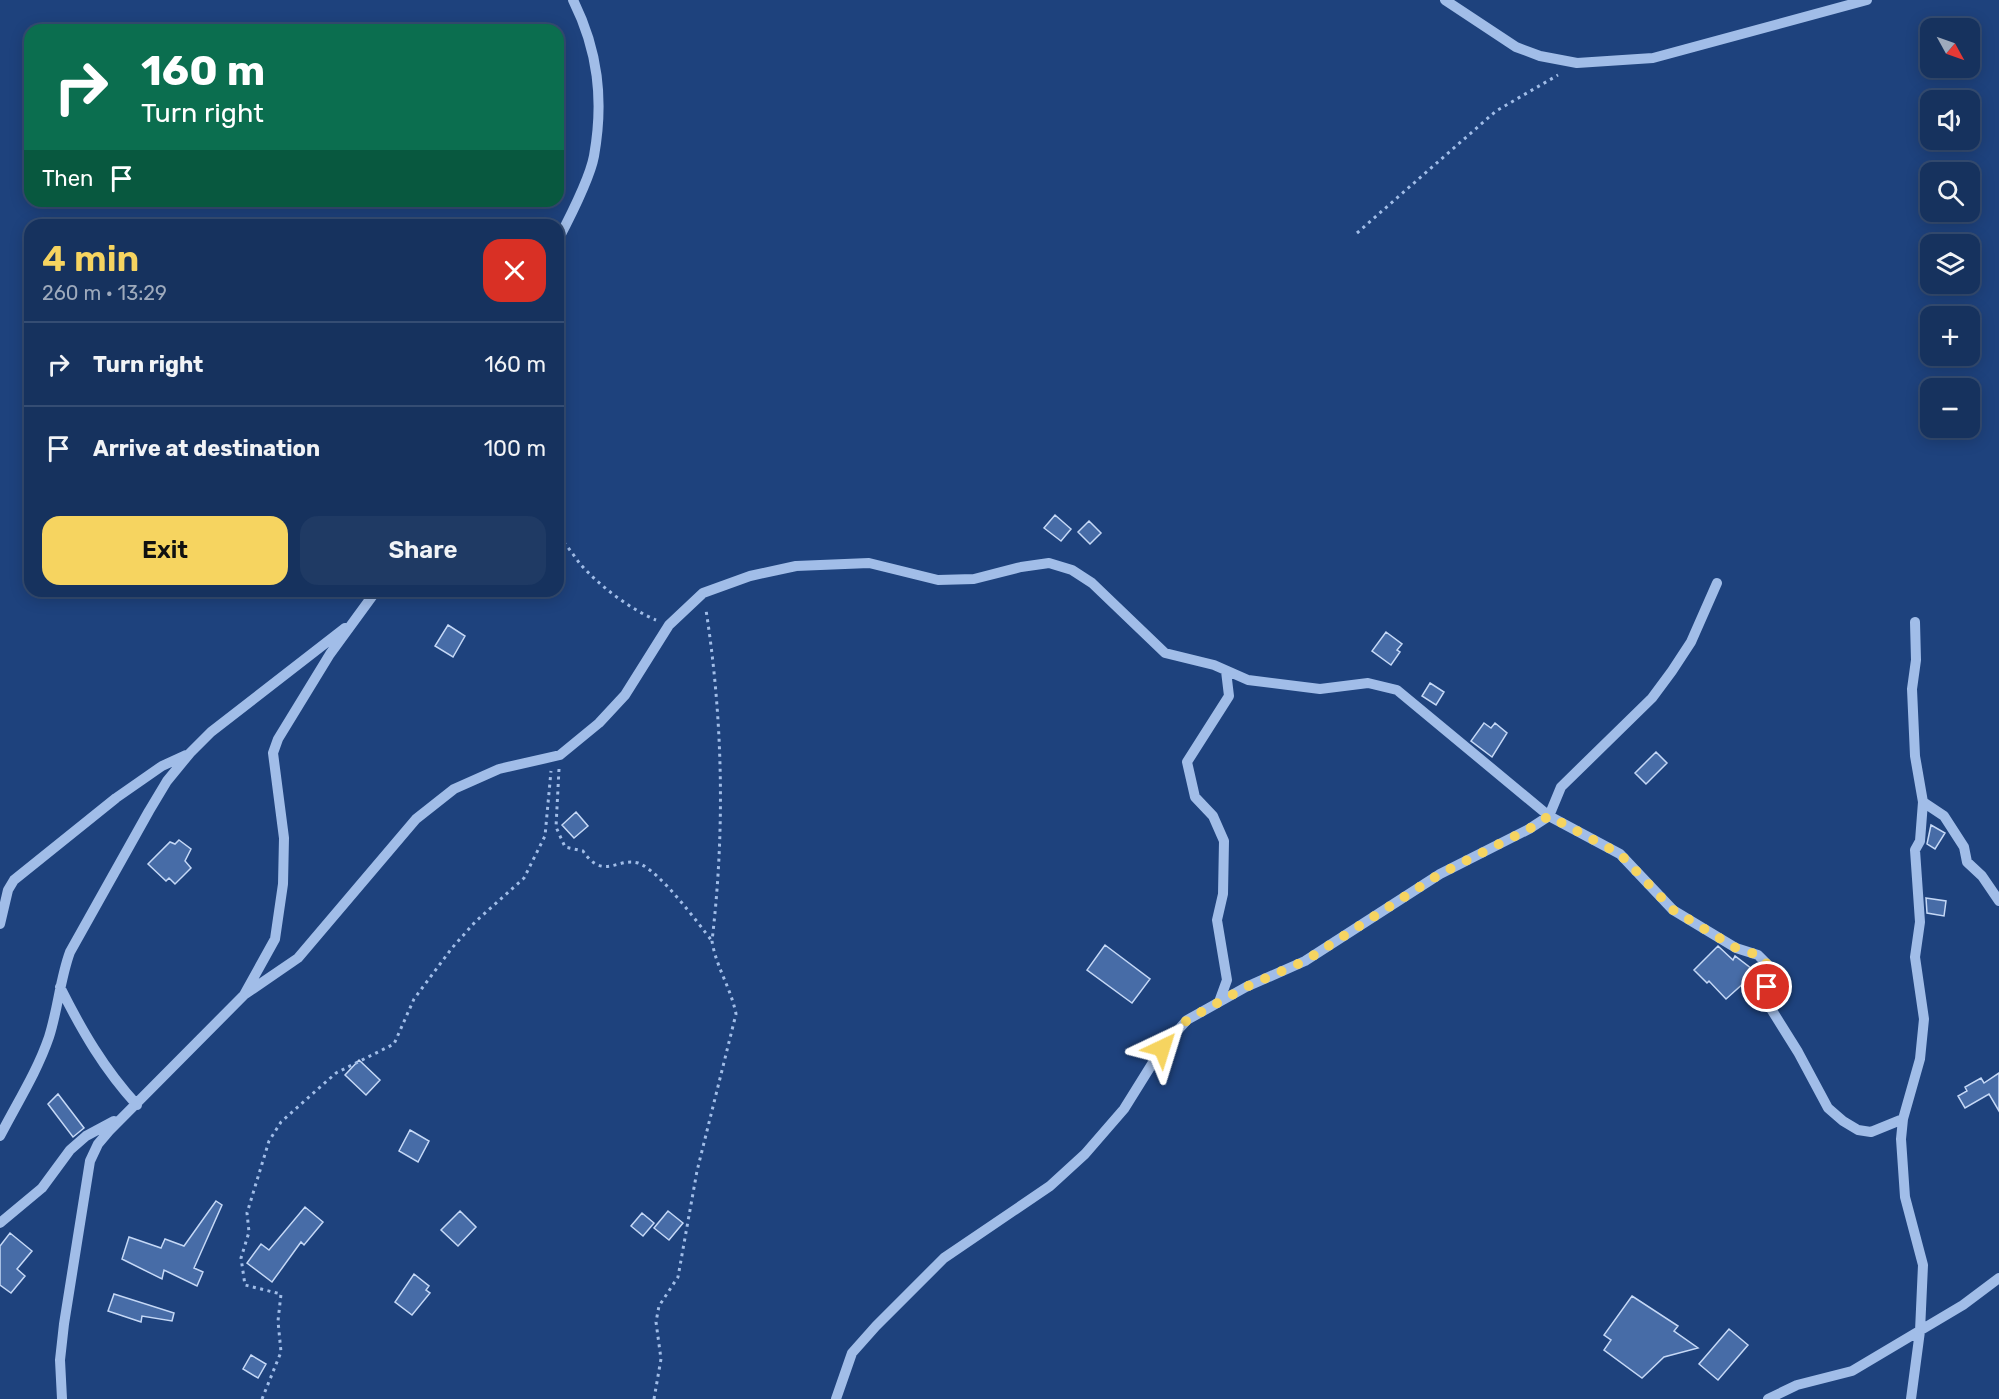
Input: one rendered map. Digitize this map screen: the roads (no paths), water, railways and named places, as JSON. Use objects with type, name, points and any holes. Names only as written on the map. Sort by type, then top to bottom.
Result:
[{"type":"street","points":[[564,226],[594,158],[600,89],[588,31],[573,0]]},
{"type":"street","points":[[1445,0],[1516,47],[1540,56],[1577,63],[1653,58],[1867,0]]},
{"type":"street","points":[[0,1222],[42,1188],[70,1150],[86,1136],[137,1105],[244,994],[298,958],[416,819],[453,789],[499,769],[556,756],[599,723],[625,695],[669,625],[704,593],[750,576],[795,566],[869,563],[938,580],[950,580],[974,579],[1021,567],[1049,563],[1072,570],[1092,583],[1165,653],[1248,680],[1320,689],[1368,683],[1397,690],[1549,816],[1620,854],[1673,910],[1736,948],[1758,955],[1769,966],[1771,979],[1767,987],[1768,1004],[1798,1052],[1822,1100],[1835,1115],[1858,1130],[1871,1132],[1903,1119]]},
{"type":"street","points":[[836,1399],[852,1353],[914,1285],[944,1258],[1050,1186],[1085,1154],[1124,1109],[1168,1041],[1187,1020],[1305,961],[1440,874],[1529,829],[1549,816],[1562,787],[1652,698],[1672,671],[1691,642],[1717,583]]},
{"type":"street","points":[[244,994],[275,939],[279,920],[284,838],[273,753],[278,739],[303,699],[372,597]]},
{"type":"street","points":[[0,1136],[40,1059],[49,1035],[70,952],[167,781],[190,753],[212,732],[355,621]]},
{"type":"street","points":[[1911,1399],[1920,1331],[1922,1253],[1910,1222],[1905,1197],[1902,1171],[1903,1119],[1920,1059],[1924,1019],[1915,957],[1920,931],[1916,850],[1920,841],[1923,802],[1915,756],[1912,689],[1916,660],[1915,622]]},
{"type":"street","points":[[1219,1002],[1227,980],[1217,920],[1223,894],[1224,842],[1213,816],[1195,797],[1186,762],[1228,696],[1226,671]]},
{"type":"street","points":[[0,924],[8,890],[14,880],[116,798],[162,766],[190,753]]},
{"type":"street","points":[[1923,802],[1944,816],[1964,847],[1967,862],[1982,876],[1999,901]]},
{"type":"street","points":[[60,987],[88,1043],[106,1069],[137,1105]]},
{"type":"street","points":[[62,1399],[60,1360],[64,1324],[90,1161],[98,1144],[124,1114]]},
{"type":"street","points":[[1768,1399],[1797,1385],[1852,1371],[1920,1331],[1999,1278]]}]
